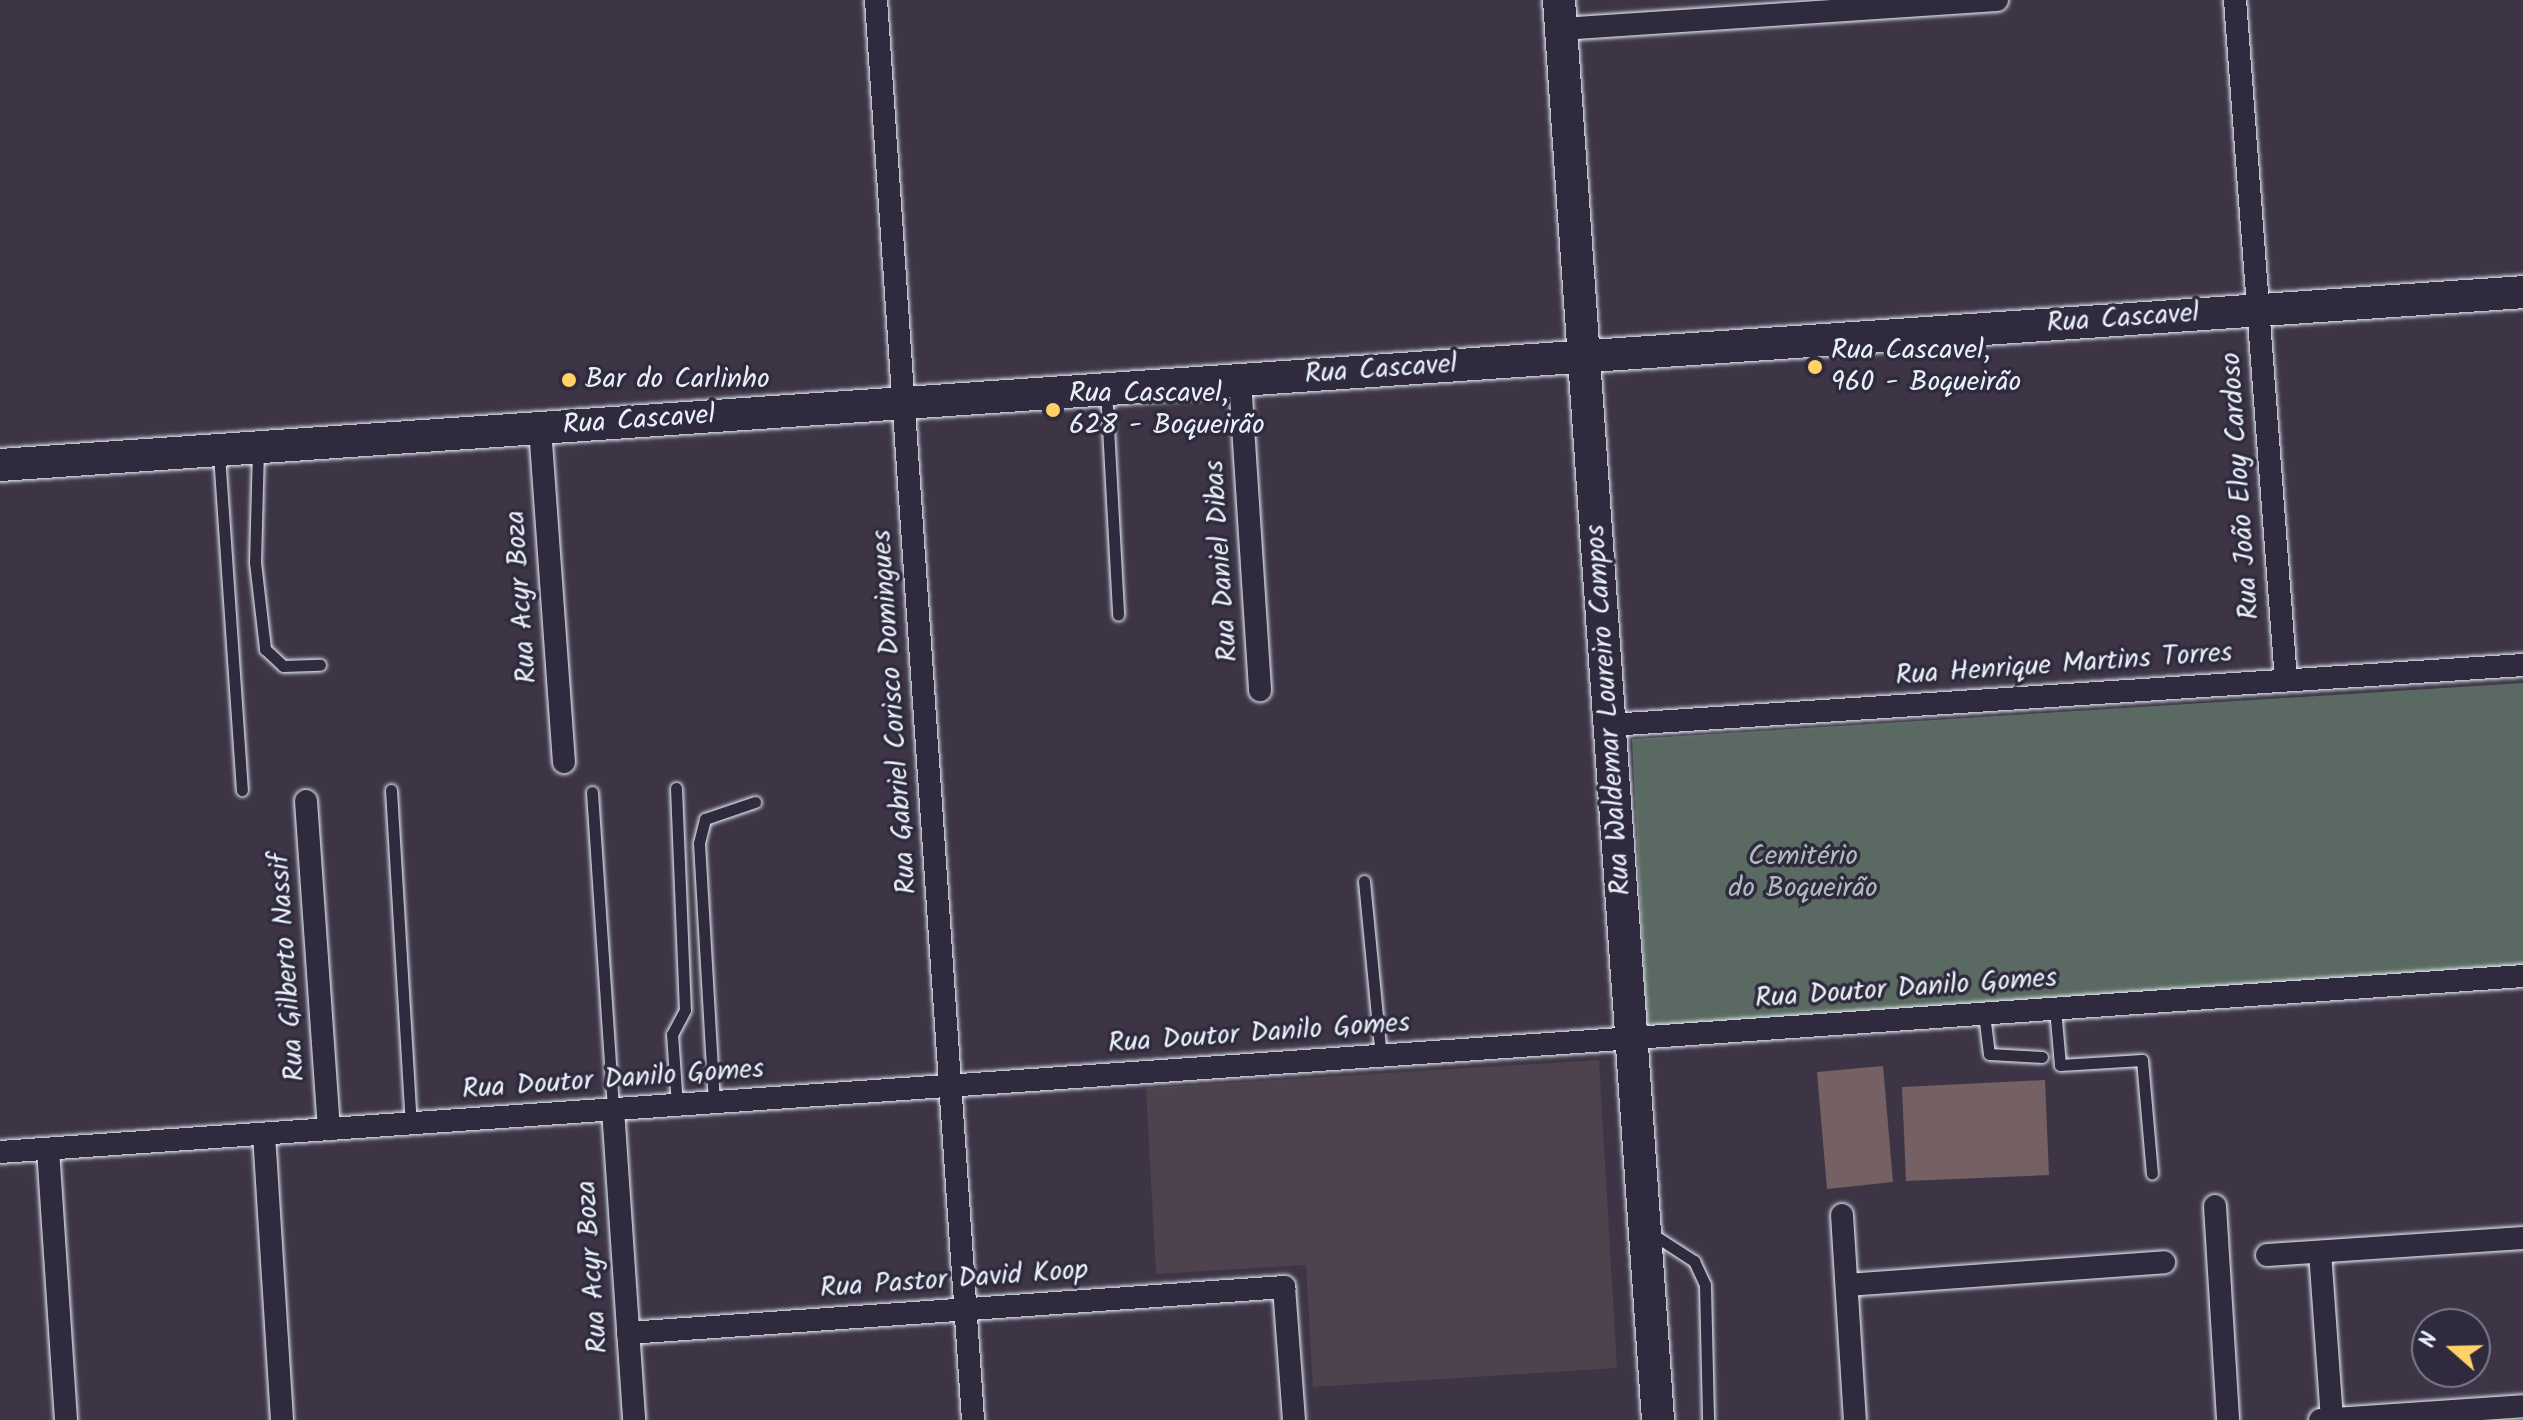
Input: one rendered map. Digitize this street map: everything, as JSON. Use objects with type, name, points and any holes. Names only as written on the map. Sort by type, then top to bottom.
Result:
[{"type":"main road","name":"Rua Waldemar Loureiro Campos","points":[[1560,14],[1658,1420]]},
{"type":"main road","name":"Rua Cascavel","points":[[0,465],[2523,292]]},
{"type":"street","name":"Rua Gabriel Corisco Domingues","points":[[876,0],[973,1420]]},
{"type":"street","points":[[1560,14],[1997,0]]},
{"type":"street","name":"Rua João Eloy Cardoso","points":[[2235,0],[2286,680]]},
{"type":"street","name":"Rua Daniel Dibas","points":[[1240,380],[1260,690]]},
{"type":"street","name":"Rua Acyr Boza","points":[[540,428],[564,762]]},
{"type":"street","name":"Rua Henrique Martins Torres","points":[[1610,725],[2523,665]]},
{"type":"street","name":"Rua Gilberto Nassif","points":[[306,801],[329,1129]]},
{"type":"street","name":"Rua Doutor Danilo Gomes","points":[[0,1152],[2523,976]]},
{"type":"street","name":"Rua Acyr Boza","points":[[613,1109],[634,1420]]},
{"type":"street","points":[[264,1134],[282,1420]]},
{"type":"street","points":[[48,1149],[66,1420]]},
{"type":"street","points":[[2215,1206],[2228,1420]]},
{"type":"street","points":[[1842,1215],[1855,1420]]},
{"type":"street","points":[[2267,1255],[2523,1238]]},
{"type":"street","points":[[2320,1252],[2332,1420]]},
{"type":"street","points":[[1847,1285],[2164,1262]]},
{"type":"street","name":"Rua Pastor David Koop","points":[[628,1333],[1284,1287],[1294,1420]]},
{"type":"street","points":[[2320,1420],[2523,1406]]},
{"type":"lane","points":[[1106,389],[1118,615]]},
{"type":"lane","points":[[259,447],[255,562],[265,649],[283,666],[320,665]]},
{"type":"lane","points":[[219,450],[242,790]]},
{"type":"lane","points":[[676,788],[685,1010],[672,1034],[677,1105]]},
{"type":"lane","points":[[391,790],[411,1124]]},
{"type":"lane","points":[[592,792],[613,1109]]},
{"type":"lane","points":[[714,1103],[699,843],[705,819],[755,802]]},
{"type":"lane","points":[[1364,881],[1381,1056]]},
{"type":"lane","points":[[2055,1008],[2060,1065],[2142,1060],[2152,1174]]},
{"type":"lane","points":[[1984,1014],[1986,1048],[1996,1059],[2042,1057]]},
{"type":"lane","points":[[1645,1230],[1694,1261],[1705,1285],[1708,1420]]},
{"type":"shaded area","points":[[1599,1060],[1617,1368],[1313,1387],[1306,1265],[1156,1274],[1146,1088]]},
{"type":"green space","name":"Cemitério do Boqueirão","points":[[2523,683],[2523,969],[1647,1028],[1632,739]]},
{"type":"building","points":[[1883,1066],[1893,1182],[1827,1189],[1817,1072]]},
{"type":"building","points":[[2045,1080],[2049,1175],[1906,1181],[1902,1087]]},
{"type":"place","name":"Rua Cascavel, 960 - Boqueirão","points":[[1815,367]]},
{"type":"place","name":"Bar do Carlinho","points":[[569,380]]},
{"type":"place","name":"Rua Cascavel, 628 - Boqueirão","points":[[1053,410]]}]
